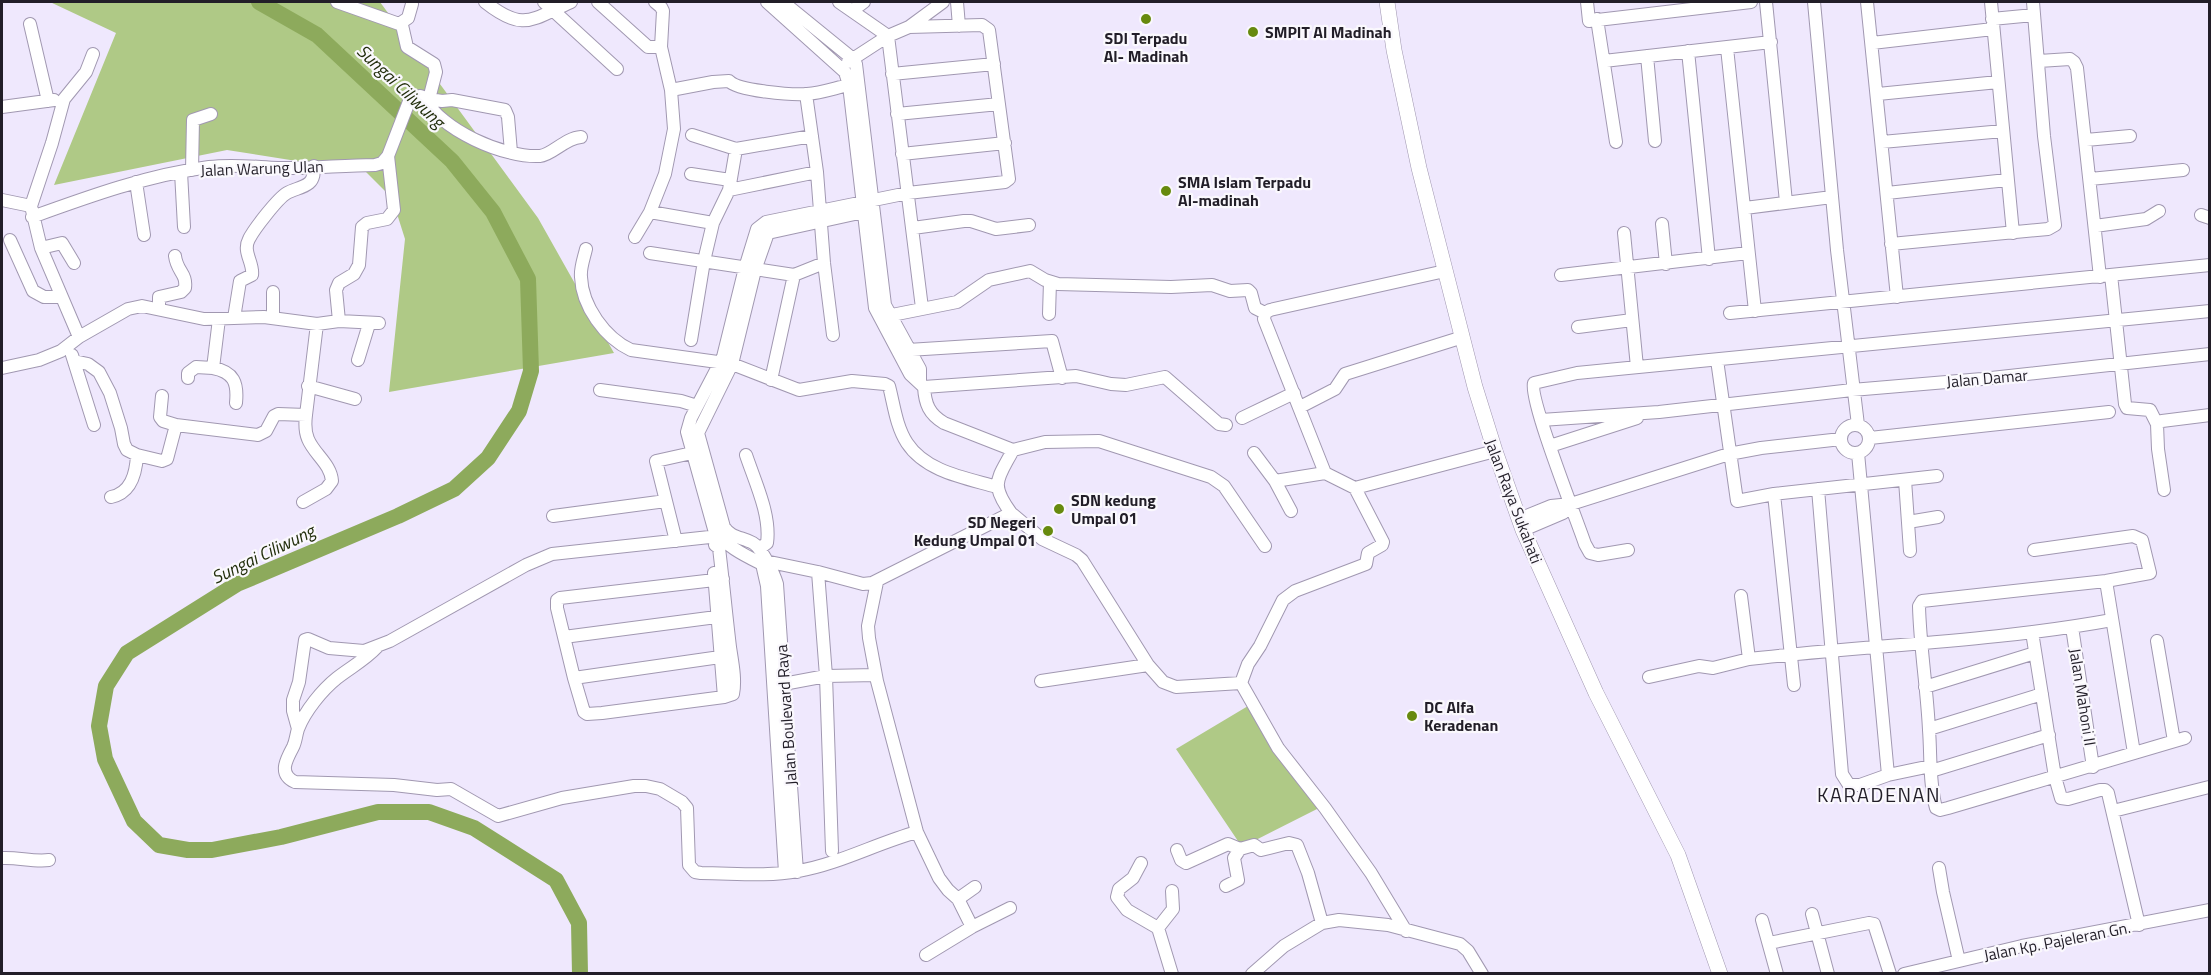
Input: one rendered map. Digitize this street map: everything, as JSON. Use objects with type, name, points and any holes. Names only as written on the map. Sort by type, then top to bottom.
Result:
[{"type":"main road","name":"Jalan Raya Sukahati","points":[[1387,2],[1403,96],[1445,271],[1474,387],[1495,451],[1521,524],[1596,693],[1678,855],[1717,972]]},
{"type":"street","points":[[337,2],[366,7],[404,28],[407,47],[434,64],[436,72],[427,98],[434,113],[448,124],[492,147],[543,156],[574,137],[581,137]]},
{"type":"street","points":[[485,2],[504,14],[526,22],[534,20],[549,5],[571,2]]},
{"type":"street","points":[[598,2],[648,47],[661,46]]},
{"type":"street","points":[[635,237],[650,212],[663,180],[674,129],[671,90],[661,46],[663,11],[662,7],[655,2]]},
{"type":"street","points":[[767,2],[845,72],[883,294],[884,316],[910,374],[922,384],[1082,376],[1111,384],[1126,385],[1165,378],[1219,424],[1226,425]]},
{"type":"street","points":[[783,2],[853,59],[856,64],[868,207]]},
{"type":"street","points":[[839,2],[888,36],[922,308]]},
{"type":"street","points":[[852,11],[864,2]]},
{"type":"street","points":[[842,68],[888,36],[909,27],[943,2]]},
{"type":"street","points":[[957,2],[959,26]]},
{"type":"street","points":[[1587,2],[1589,21],[1751,2]]},
{"type":"street","points":[[1766,2],[1786,202]]},
{"type":"street","points":[[1814,2],[1852,390],[1858,425],[1868,432],[1870,438],[1865,450],[1858,453],[1845,448],[1841,440],[1846,428],[1858,425]]},
{"type":"street","points":[[1867,2],[1897,297]]},
{"type":"street","points":[[1990,2],[2013,232]]},
{"type":"street","points":[[1891,244],[2053,227],[2055,222],[2044,136],[2033,2]]},
{"type":"street","points":[[399,24],[408,18],[412,4]]},
{"type":"street","points":[[549,5],[617,69]]},
{"type":"street","points":[[1872,43],[1993,24],[2034,15]]},
{"type":"street","points":[[1597,19],[1616,142]]},
{"type":"street","points":[[30,24],[48,100]]},
{"type":"street","points":[[695,423],[726,363],[750,269],[757,229],[762,224],[868,207],[908,193],[1007,181],[1009,176],[989,30],[982,25],[909,27]]},
{"type":"street","points":[[1604,61],[1771,42]]},
{"type":"street","points":[[1727,48],[1755,311]]},
{"type":"street","points":[[1688,51],[1709,259]]},
{"type":"street","points":[[79,337],[41,248],[32,211],[64,99],[86,72],[93,54]]},
{"type":"street","points":[[1647,56],[1655,141]]},
{"type":"street","points":[[2039,61],[2070,59],[2077,68],[2095,226],[2116,321],[2125,404],[2127,408],[2150,410],[2157,424],[2164,490]]},
{"type":"street","points":[[892,74],[994,64]]},
{"type":"street","points":[[671,90],[729,81],[733,86],[806,94],[849,85]]},
{"type":"street","points":[[1878,94],[1998,82]]},
{"type":"street","points":[[806,94],[818,172],[824,263],[833,335]]},
{"type":"street","points":[[339,321],[336,290],[339,283],[354,274],[359,265],[362,226],[387,219],[394,210],[388,156],[406,107],[413,96],[442,101],[452,100],[505,110],[508,117],[511,152]]},
{"type":"street","points":[[2,107],[64,99]]},
{"type":"street","points":[[897,114],[999,104]]},
{"type":"street","points":[[184,227],[191,125],[193,120],[211,114]]},
{"type":"street","points":[[1882,142],[2003,131]]},
{"type":"street","points":[[692,135],[736,149],[812,136]]},
{"type":"street","points":[[2086,140],[2130,136]]},
{"type":"street","points":[[902,154],[1005,143]]},
{"type":"street","points":[[691,340],[704,261],[713,223],[729,185],[736,149]]},
{"type":"street","name":"Jalan Warung Ulan","points":[[32,211],[136,182],[187,171],[229,166],[279,168],[379,164],[388,156]]},
{"type":"street","points":[[234,318],[240,281],[252,275],[253,271],[247,252],[249,239],[279,199],[310,183],[314,176],[314,166]]},
{"type":"street","points":[[2090,179],[2183,170]]},
{"type":"street","points":[[691,174],[729,185],[818,172]]},
{"type":"street","points":[[1887,193],[2007,180]]},
{"type":"street","points":[[136,182],[144,235]]},
{"type":"street","points":[[1745,208],[1832,197]]},
{"type":"street","points":[[2,201],[32,211]]},
{"type":"street","points":[[2095,226],[2146,219],[2159,211]]},
{"type":"street","points":[[650,212],[713,223]]},
{"type":"street","points":[[913,228],[964,221],[996,229],[1029,225]]},
{"type":"street","points":[[1662,224],[1666,264]]},
{"type":"street","points":[[1624,233],[1637,367]]},
{"type":"street","points":[[10,240],[33,291],[44,297],[61,297]]},
{"type":"street","points":[[41,248],[62,243],[74,263]]},
{"type":"street","points":[[586,249],[580,273],[582,292],[608,335],[619,344],[631,350],[726,363],[799,390],[852,381],[887,384],[901,430],[908,444],[916,452],[939,469],[997,487]]},
{"type":"street","points":[[650,253],[794,274],[824,263]]},
{"type":"street","points":[[1561,274],[1748,253]]},
{"type":"street","points":[[159,309],[159,297],[181,292],[185,288],[184,276],[176,267],[174,256]]},
{"type":"street","points":[[1730,313],[2210,265]]},
{"type":"street","points":[[884,316],[957,302],[989,280],[1026,271],[1034,272],[1050,282],[1113,286],[1212,285],[1230,291],[1248,290],[1255,308],[1265,313]]},
{"type":"street","points":[[1265,313],[1445,271]]},
{"type":"street","points":[[771,380],[794,274]]},
{"type":"street","points":[[1049,314],[1050,282]]},
{"type":"street","points":[[273,292],[273,318]]},
{"type":"street","points":[[2,368],[39,360],[61,351],[79,337],[128,309],[142,306],[191,317],[273,318],[317,324],[339,321],[374,324],[358,360]]},
{"type":"street","points":[[1628,550],[1598,555],[1590,553],[1541,420],[1532,390],[1534,383],[1567,374],[2210,311]]},
{"type":"street","points":[[1265,313],[1264,319],[1325,473]]},
{"type":"street","points":[[884,316],[920,369],[924,400],[934,417],[1013,450],[1045,442],[1099,441],[1211,477],[1224,486],[1265,546]]},
{"type":"street","points":[[213,368],[219,319]]},
{"type":"street","points":[[1578,327],[1632,320]]},
{"type":"street","points":[[303,502],[326,489],[332,481],[325,463],[308,441],[306,415],[308,386],[317,324]]},
{"type":"street","points":[[1300,406],[1335,389],[1345,374],[1463,337]]},
{"type":"street","points":[[908,350],[1052,341],[1062,378]]},
{"type":"street","points":[[68,346],[94,425]]},
{"type":"street","name":"Jalan Damar","points":[[1659,412],[2210,354]]},
{"type":"street","points":[[1717,360],[1721,405],[1737,501],[1774,494],[1937,476]]},
{"type":"street","points":[[74,361],[88,364],[99,372],[110,393],[121,428],[123,444],[127,450],[162,461],[167,459],[176,425]]},
{"type":"street","points":[[726,363],[697,406],[695,423],[699,439],[697,455],[719,536],[739,552],[764,563],[818,572],[863,584],[877,582],[1011,513]]},
{"type":"street","points":[[188,378],[188,373],[196,367],[224,370],[236,383],[236,404]]},
{"type":"street","points":[[308,386],[355,399]]},
{"type":"street","points":[[600,390],[681,401],[697,406]]},
{"type":"street","points":[[1242,418],[1294,393]]},
{"type":"street","points":[[162,396],[160,417],[163,421],[176,425],[258,435],[266,431],[274,416],[278,414],[306,415]]},
{"type":"street","points":[[1541,420],[1659,412]]},
{"type":"street","points":[[1550,446],[1659,412]]},
{"type":"street","points":[[1870,438],[2109,412]]},
{"type":"street","points":[[2157,424],[2210,415]]},
{"type":"street","points":[[1521,524],[1551,506],[1571,504],[1729,454],[1761,448],[1841,440]]},
{"type":"street","points":[[1013,450],[998,480],[998,493],[1011,513],[1042,539],[1082,560],[1148,665],[1163,681],[1176,687],[1240,683]]},
{"type":"street","points":[[1355,488],[1495,451]]},
{"type":"street","points":[[1254,453],[1275,481],[1291,512]]},
{"type":"street","points":[[1858,453],[1887,776]]},
{"type":"street","points":[[111,497],[117,496],[128,488],[135,471],[137,455]]},
{"type":"street","points":[[676,541],[656,461],[697,455]]},
{"type":"street","points":[[298,729],[293,711],[293,700],[299,682],[305,640],[308,639],[329,648],[364,651],[526,565],[552,555],[719,536],[728,533],[754,543],[759,549],[767,543],[768,535],[764,512],[746,455]]},
{"type":"street","points":[[1240,683],[1283,600],[1295,591],[1366,564],[1368,553],[1382,544],[1382,538],[1355,488],[1325,473],[1275,481]]},
{"type":"street","points":[[1905,480],[1910,551]]},
{"type":"street","points":[[1818,489],[1842,774],[1849,785],[1860,785],[1887,776],[1931,769],[2049,735]]},
{"type":"street","points":[[1774,494],[1794,685]]},
{"type":"street","points":[[553,516],[666,501]]},
{"type":"street","points":[[1908,522],[1938,517]]},
{"type":"street","points":[[718,579],[560,598],[556,603],[582,708],[587,714],[731,696],[734,691],[726,656],[718,579],[712,548],[719,536]]},
{"type":"street","points":[[2034,550],[2133,536],[2142,540],[2150,573],[2106,581],[1922,601],[1919,606],[1921,644],[1936,808],[1940,810],[2180,740],[2157,641]]},
{"type":"street","name":"Jalan Boulevard Raya","points":[[759,549],[764,563],[774,574],[777,584],[779,685],[791,872]]},
{"type":"street","points":[[818,572],[826,676],[832,851]]},
{"type":"street","points":[[2106,581],[2134,753]]},
{"type":"street","points":[[877,582],[868,626],[876,675],[917,832],[939,878],[958,899],[972,927]]},
{"type":"street","points":[[1741,596],[1749,659]]},
{"type":"street","points":[[564,636],[722,616]]},
{"type":"street","points":[[1649,677],[1699,666],[1713,668],[1749,659],[1876,646],[1921,644],[2072,627],[2112,620]]},
{"type":"street","name":"Jalan Mahoni II","points":[[2072,627],[2093,767]]},
{"type":"street","points":[[2032,632],[2055,777],[2063,799],[2105,790],[2108,793],[2139,925]]},
{"type":"street","points":[[377,646],[368,657],[337,678],[325,690],[298,729],[285,770],[286,777],[296,782],[451,789],[498,816],[562,798],[617,788],[653,786],[682,802],[687,808],[687,856],[689,865],[695,872],[759,875],[791,872],[847,857],[917,832]]},
{"type":"street","points":[[1925,687],[2035,653]]},
{"type":"street","points":[[574,678],[726,656]]},
{"type":"street","points":[[1041,681],[1148,665]]},
{"type":"street","points":[[779,685],[826,676],[876,675]]},
{"type":"street","points":[[1240,683],[1278,748],[1325,808],[1371,873],[1406,931]]},
{"type":"street","points":[[1929,729],[2042,694]]},
{"type":"street","points":[[2113,811],[2209,787]]},
{"type":"street","points":[[1177,850],[1181,860],[1186,863],[1228,844],[1240,849],[1254,845],[1261,850],[1289,843],[1297,845],[1308,873],[1322,923]]},
{"type":"street","points":[[1226,886],[1238,880],[1234,858],[1240,849]]},
{"type":"street","points":[[2,858],[35,862],[50,860]]},
{"type":"street","points":[[1142,863],[1133,878],[1119,889],[1117,897],[1127,910],[1158,928],[1172,974]]},
{"type":"street","points":[[1940,868],[1947,912],[1959,961]]},
{"type":"street","points":[[958,899],[975,887]]},
{"type":"street","points":[[1158,928],[1173,909],[1172,891]]},
{"type":"street","points":[[926,955],[972,927],[1010,908]]},
{"type":"street","name":"Jalan Kp. Pajeleran Gn.","points":[[1904,974],[2022,946],[2210,910]]},
{"type":"street","points":[[1812,914],[1828,974]]},
{"type":"street","points":[[1252,974],[1284,946],[1322,923],[1339,920],[1388,925],[1460,944],[1468,951],[1482,974]]},
{"type":"street","points":[[1762,920],[1777,974]]},
{"type":"street","points":[[1769,943],[1861,924],[1874,924],[1890,974]]},
{"type":"green space","points":[[50,2],[380,2],[538,218],[614,353],[389,392],[405,239],[392,198],[366,172],[227,150],[54,185],[116,33]]},
{"type":"green space","points":[[1248,706],[1321,807],[1242,847],[1176,749]]},
{"type":"waterway","name":"Sungai Ciliwung","points":[[259,2],[317,35],[452,161],[493,212],[528,279],[531,371],[519,411],[488,458],[454,489],[398,516],[237,584],[127,653],[106,686],[99,726],[105,759],[134,821],[159,845],[188,850],[212,850],[281,837],[378,812],[429,812],[474,828],[556,880],[579,923],[580,974]]},
{"type":"place","name":"SDI Terpadu Al- Madinah","points":[[1146,19]]},
{"type":"place","name":"SMPIT Al Madinah","points":[[1253,32]]},
{"type":"place","name":"SMA Islam Terpadu Al-madinah","points":[[1166,191]]},
{"type":"place","name":"SDN kedung Umpal 01","points":[[1059,509]]},
{"type":"place","name":"SD Negeri Kedung Umpal 01","points":[[1048,531]]},
{"type":"place","name":"DC Alfa Keradenan","points":[[1412,716]]},
{"type":"district","name":"KARADENAN","points":[[1879,794]]}]
